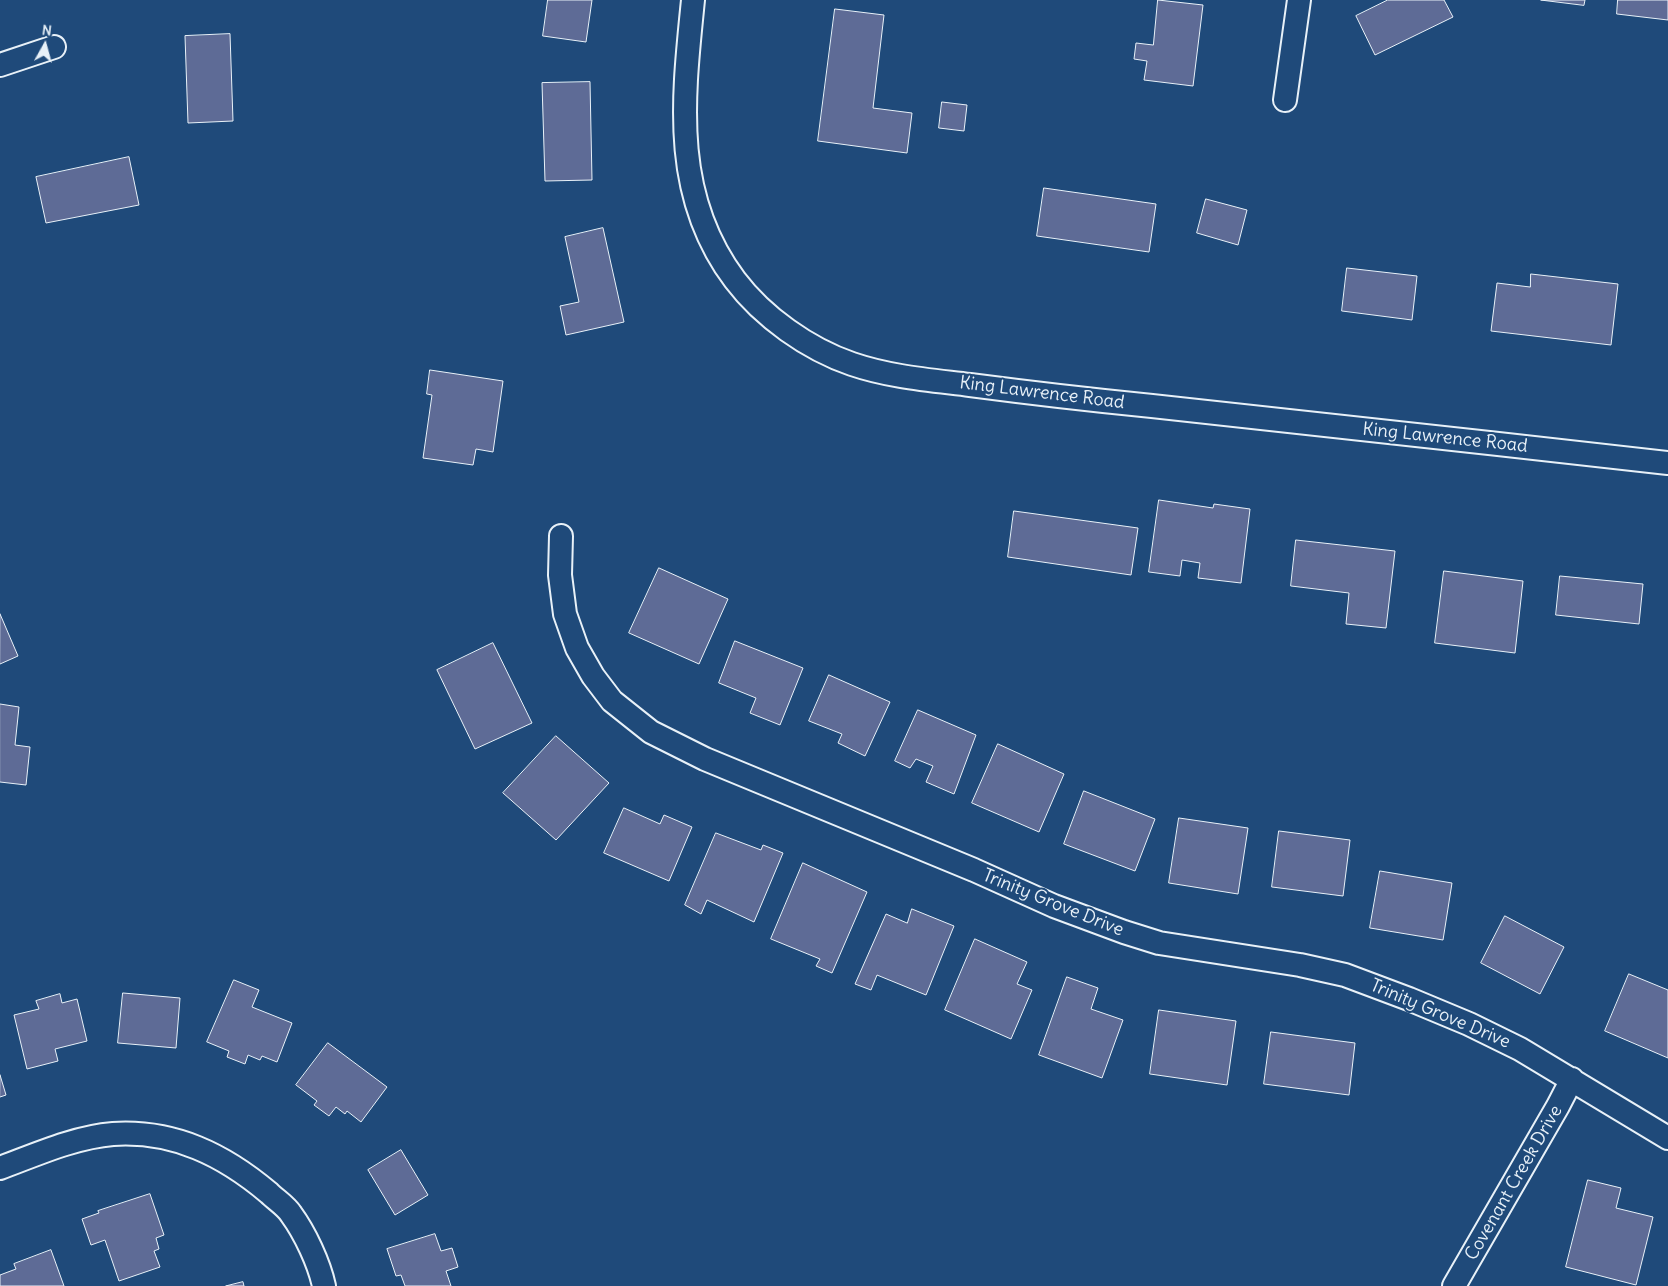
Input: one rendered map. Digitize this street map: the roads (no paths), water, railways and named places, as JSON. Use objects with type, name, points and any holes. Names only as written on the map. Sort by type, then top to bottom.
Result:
[{"type":"street","name":"King Lawrence Road","points":[[693,0],[684,113],[688,163],[693,193],[702,221],[714,246],[742,288],[761,308],[794,335],[823,351],[851,364],[900,376],[1051,395],[1668,463]]},
{"type":"street","points":[[1285,100],[1299,0]]},
{"type":"street","points":[[0,65],[54,47]]},
{"type":"street","name":"Trinity Grove Drive","points":[[561,536],[560,575],[565,614],[577,648],[593,676],[612,701],[651,732],[705,759],[974,870],[1054,906],[1124,932],[1159,943],[1345,975],[1409,999],[1469,1024],[1520,1049],[1668,1138]]},
{"type":"street","name":"Covenant Creek Drive","points":[[1454,1286],[1572,1079]]},
{"type":"street","points":[[0,1168],[61,1145],[113,1134],[146,1136],[178,1141],[204,1150],[232,1164],[291,1212],[318,1265],[324,1286]]}]
